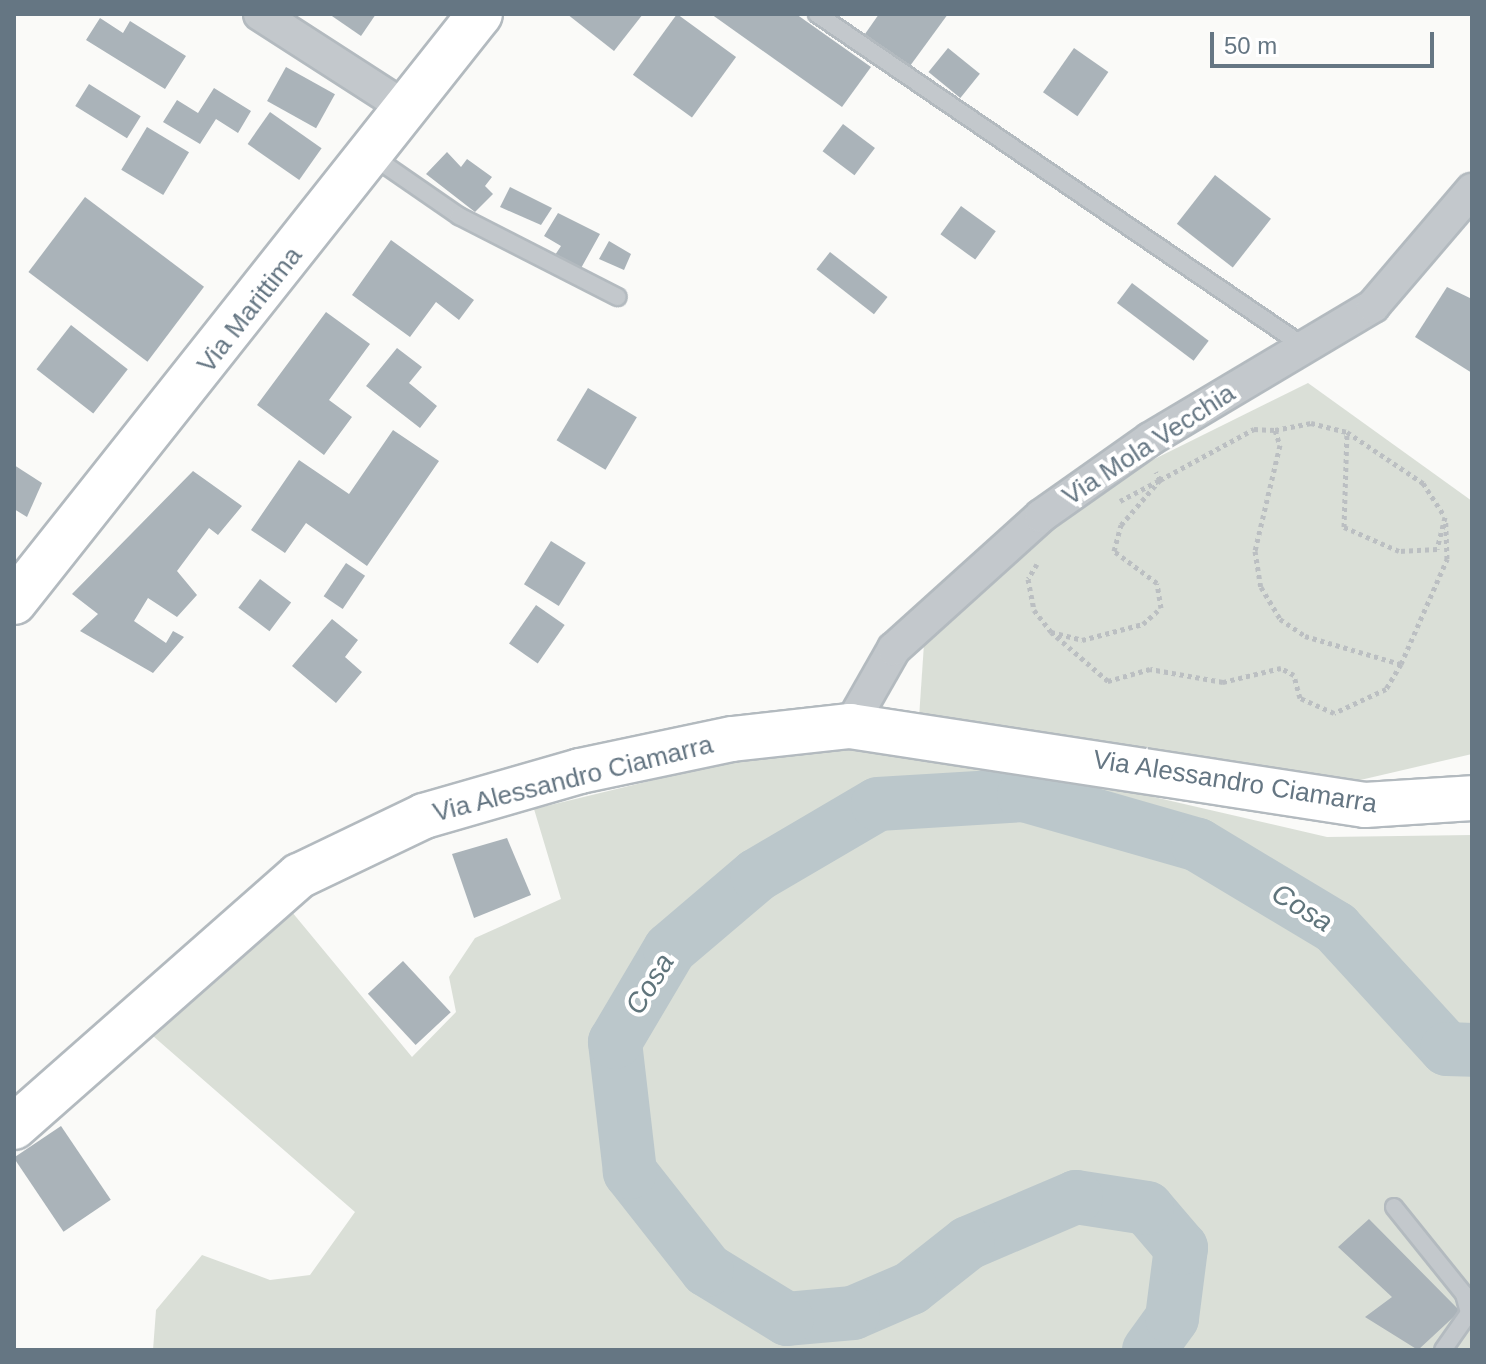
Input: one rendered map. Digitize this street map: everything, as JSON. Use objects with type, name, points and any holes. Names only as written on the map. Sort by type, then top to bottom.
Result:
[{"type":"street","points":[[260,14],[409,110]]},
{"type":"street","name":"Via Marittima","points":[[14,602],[409,110],[480,14]]},
{"type":"street","name":"Via Mola Vecchia","points":[[850,726],[894,649],[1041,516],[1150,439],[1305,347],[1401,281],[1472,190]]},
{"type":"street","name":"Via Alessandro Ciamarra","points":[[14,1127],[299,876],[410,823],[596,768],[732,739],[850,726],[1406,808],[1472,798]]},
{"type":"lane","points":[[817,14],[1305,347]]},
{"type":"lane","points":[[372,156],[459,216],[617,297]]},
{"type":"lane","points":[[1394,1207],[1464,1294],[1469,1313],[1443,1350]]},
{"type":"path","points":[[1046,549],[1028,579],[1034,610],[1051,632],[1108,681],[1150,669],[1223,682],[1281,668],[1294,675],[1300,698],[1334,713],[1386,689],[1401,664],[1447,559],[1445,517],[1423,483],[1347,432],[1311,423],[1275,430],[1254,429],[1106,508]]},
{"type":"path","points":[[1275,430],[1280,445],[1255,551],[1261,587],[1280,619],[1305,636],[1401,664]]},
{"type":"path","points":[[1347,432],[1342,511],[1353,537],[1399,551],[1437,549],[1445,517]]},
{"type":"path","points":[[1051,632],[1082,640],[1114,634],[1161,608],[1157,583],[1114,551],[1121,525],[1160,480]]},
{"type":"shaded area","points":[[1308,383],[1472,501],[1472,754],[1356,781],[919,718],[925,629],[1104,484]]},
{"type":"shaded area","points":[[819,740],[1006,763],[1327,837],[1472,835],[1472,1350],[153,1350],[156,1310],[202,1255],[270,1280],[310,1275],[355,1212],[153,1036],[287,906],[412,1057],[456,1012],[449,977],[475,938],[561,899],[534,809]]},
{"type":"building","points":[[329,14],[376,14],[361,36]]},
{"type":"building","points":[[567,14],[643,14],[614,51]]},
{"type":"building","points":[[677,14],[736,57],[692,118],[633,75]]},
{"type":"building","points":[[711,14],[796,14],[871,67],[842,107]]},
{"type":"building","points":[[879,14],[948,14],[910,66],[865,34]]},
{"type":"building","points":[[100,18],[123,33],[130,21],[186,56],[165,89],[86,40]]},
{"type":"building","points":[[948,48],[980,74],[960,98],[928,72]]},
{"type":"building","points":[[1074,48],[1108,72],[1077,116],[1043,92]]},
{"type":"building","points":[[286,67],[335,94],[316,128],[267,101]]},
{"type":"building","points":[[89,84],[141,116],[127,138],[75,106]]},
{"type":"building","points":[[214,88],[251,111],[238,133],[216,119],[200,144],[163,122],[177,100],[198,113]]},
{"type":"building","points":[[270,112],[322,148],[299,180],[248,144]]},
{"type":"building","points":[[843,124],[875,148],[854,175],[823,151]]},
{"type":"building","points":[[147,127],[189,152],[163,195],[121,170]]},
{"type":"building","points":[[447,152],[461,167],[467,159],[492,177],[485,186],[493,194],[475,212],[426,174]]},
{"type":"building","points":[[1215,175],[1271,219],[1233,268],[1177,224]]},
{"type":"building","points":[[510,187],[552,208],[541,225],[500,207]]},
{"type":"building","points":[[85,197],[204,287],[147,362],[28,272]]},
{"type":"building","points":[[961,206],[996,231],[975,260],[940,234]]},
{"type":"building","points":[[558,213],[600,234],[580,270],[555,255],[561,246],[544,236]]},
{"type":"building","points":[[391,240],[474,300],[459,320],[436,302],[410,337],[352,295]]},
{"type":"building","points":[[609,241],[631,254],[624,270],[599,259]]},
{"type":"building","points":[[830,252],[888,297],[874,314],[816,269]]},
{"type":"building","points":[[1132,283],[1209,341],[1194,361],[1117,303]]},
{"type":"building","points":[[1447,287],[1472,299],[1472,373],[1415,337]]},
{"type":"building","points":[[326,312],[370,344],[329,400],[352,417],[324,455],[257,405]]},
{"type":"building","points":[[71,325],[128,369],[93,413],[37,369]]},
{"type":"building","points":[[397,348],[422,367],[409,383],[437,406],[420,428],[366,386]]},
{"type":"building","points":[[588,388],[637,417],[605,470],[557,440]]},
{"type":"building","points":[[393,430],[439,461],[367,566],[306,523],[285,553],[251,530],[299,460],[349,494]]},
{"type":"building","points":[[14,465],[42,483],[27,517],[14,509]]},
{"type":"building","points":[[193,471],[242,506],[218,535],[209,528],[177,571],[197,595],[177,617],[148,598],[134,621],[166,643],[173,631],[184,637],[153,673],[80,631],[98,614],[72,594]]},
{"type":"building","points":[[551,541],[586,563],[559,606],[524,584]]},
{"type":"building","points":[[346,563],[365,576],[343,609],[324,596]]},
{"type":"building","points":[[260,579],[291,602],[269,631],[238,608]]},
{"type":"building","points":[[536,605],[565,625],[538,664],[509,644]]},
{"type":"building","points":[[332,619],[358,640],[345,657],[362,672],[336,703],[292,666]]},
{"type":"building","points":[[507,838],[531,895],[474,918],[452,854]]},
{"type":"building","points":[[403,961],[451,1012],[416,1045],[368,994]]},
{"type":"building","points":[[61,1126],[111,1200],[64,1232],[14,1158]]},
{"type":"building","points":[[1369,1219],[1460,1311],[1418,1350],[1365,1317],[1392,1297],[1338,1247]]},
{"type":"waterway","name":"Cosa","points":[[1149,1350],[1172,1318],[1181,1248],[1147,1208],[1076,1197],[968,1243],[911,1288],[853,1313],[787,1319],[707,1270],[630,1172],[615,1042],[670,949],[757,875],[878,804],[1024,795],[1198,845],[1336,928],[1447,1049],[1472,1050]]}]
